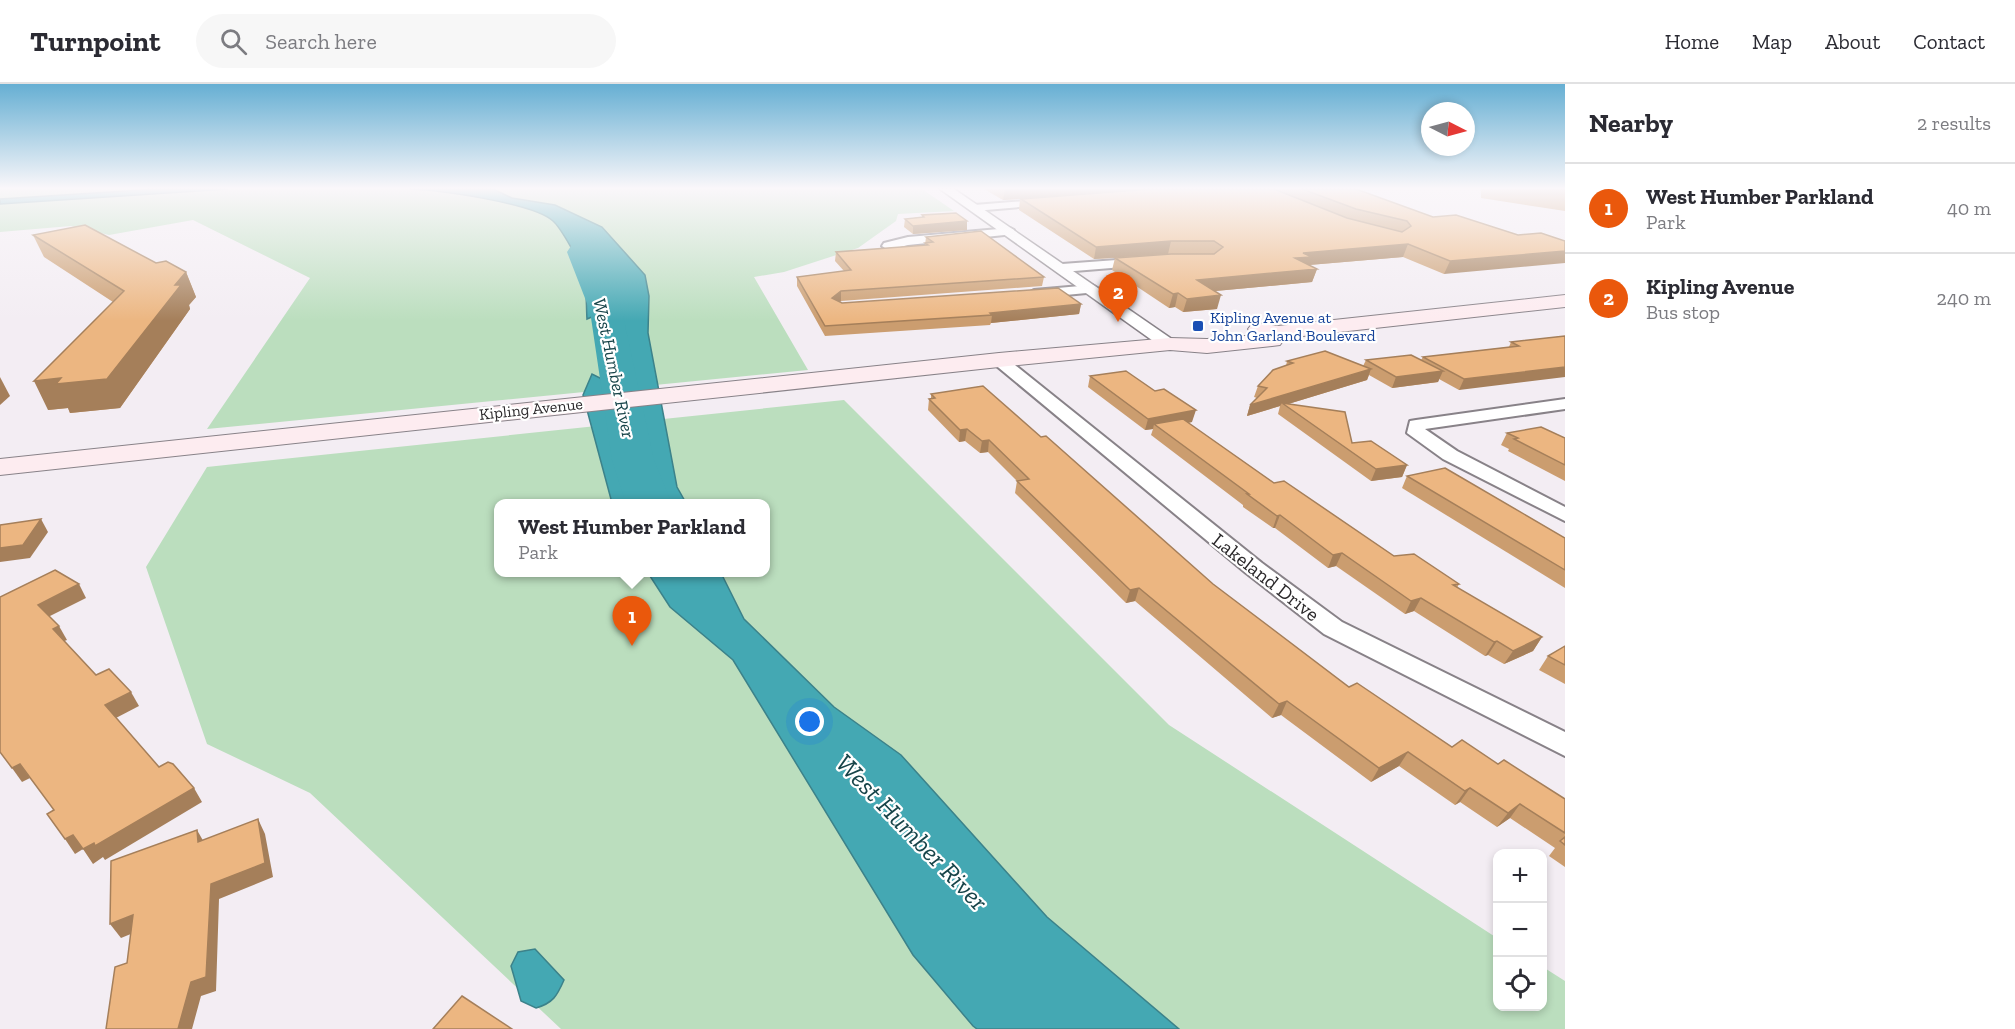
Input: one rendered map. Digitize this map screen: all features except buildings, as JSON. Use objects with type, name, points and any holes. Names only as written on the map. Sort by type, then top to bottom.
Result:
[{"type":"main road","name":"Kipling Avenue","points":[[0,467],[999,360],[1170,344],[1207,346],[1272,340],[1278,332],[1565,301]]},
{"type":"street","points":[[888,246],[908,241],[998,233]]},
{"type":"street","points":[[1012,233],[1170,344]]},
{"type":"street","points":[[1062,268],[1157,261]]},
{"type":"street","points":[[1019,295],[1092,289]]},
{"type":"street","name":"Lakeland Drive","points":[[999,360],[1236,554],[1333,628],[1565,745]]},
{"type":"street","points":[[1565,404],[1416,425],[1416,433],[1450,455],[1565,515]]},
{"type":"green space","points":[[219,233],[879,233],[858,248],[784,272],[754,277],[808,370],[207,429],[310,278]]},
{"type":"green space","points":[[844,400],[1169,725],[1493,935],[1493,1011],[1547,1011],[1547,970],[1565,981],[1565,1029],[561,1029],[310,793],[207,744],[146,567],[207,467]]},
{"type":"water","points":[[562,233],[607,233],[645,275],[649,296],[648,333],[677,487],[684,499],[611,499],[583,395],[592,374],[616,386],[625,373],[625,330],[608,317],[598,316],[587,319],[583,272]]},
{"type":"water","points":[[651,577],[723,577],[744,619],[834,707],[901,755],[1047,917],[1179,1029],[977,1029],[973,1026],[913,955],[733,660],[670,607]]},
{"type":"water","points":[[535,949],[564,980],[554,998],[547,1004],[536,1008],[521,1001],[511,966],[518,952]]},
{"type":"waterway","name":"West Humber River","points":[[581,252],[606,311],[633,460],[647,499]]},
{"type":"place","name":"Kipling Avenue","points":[[1118,322]]},
{"type":"place","name":"Kipling Avenue at John Garland Boulevard","points":[[1198,326]]},
{"type":"place","name":"West Humber Parkland","points":[[632,646]]}]
